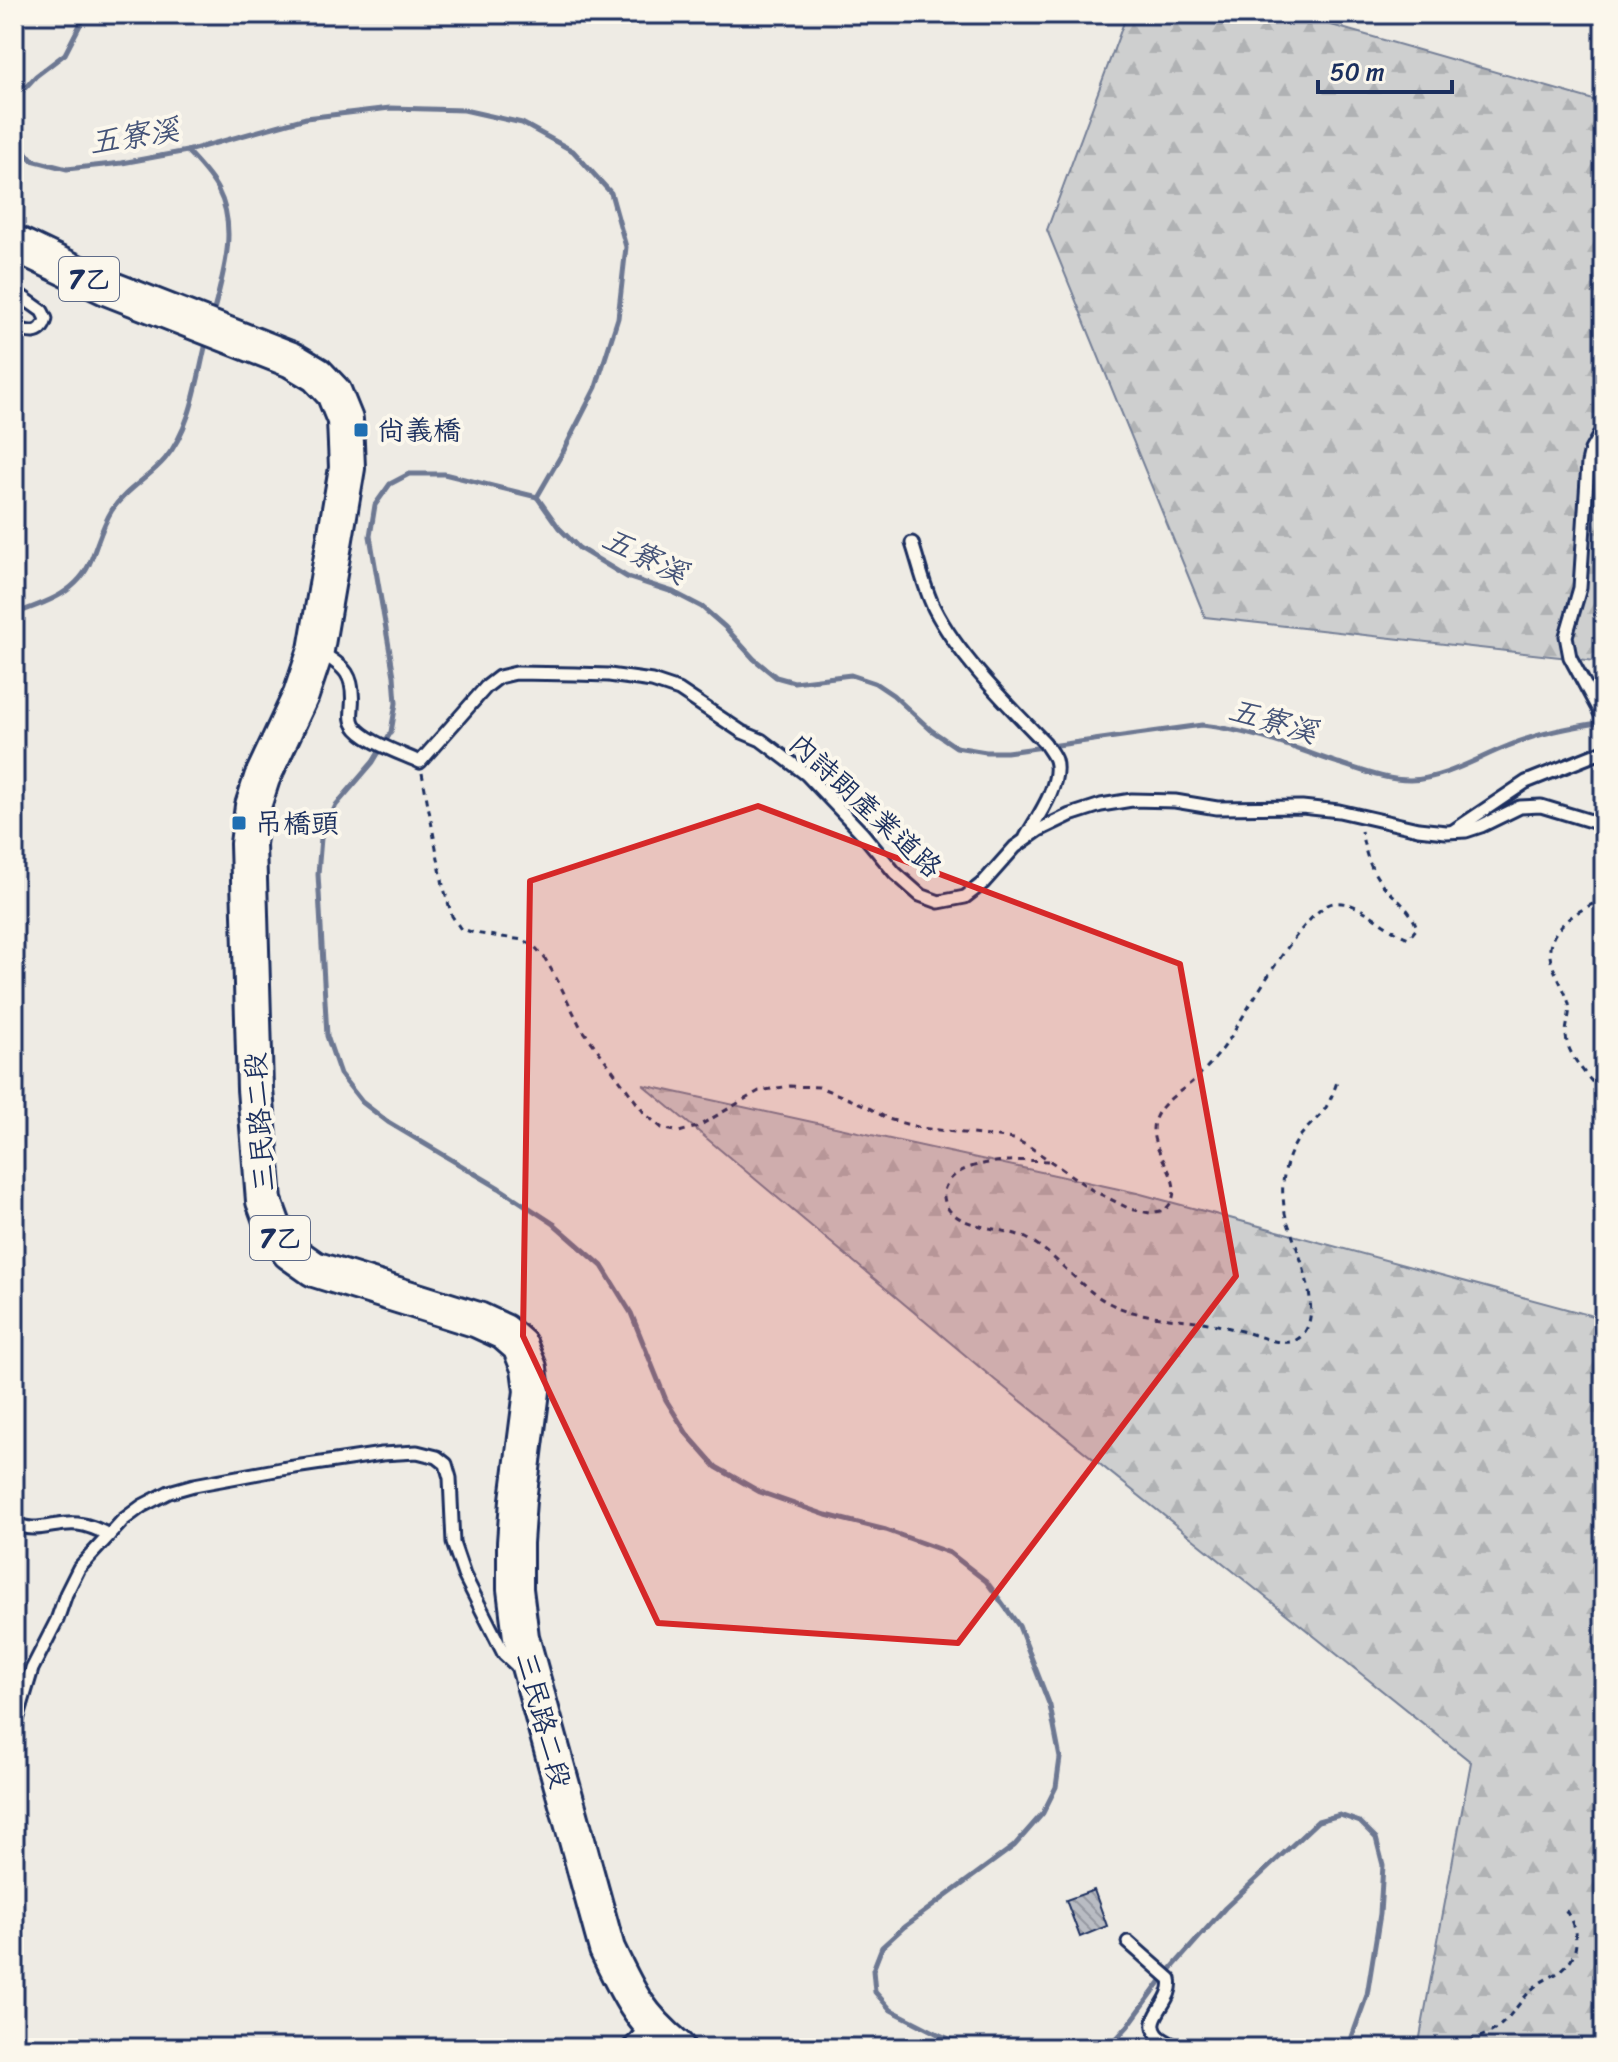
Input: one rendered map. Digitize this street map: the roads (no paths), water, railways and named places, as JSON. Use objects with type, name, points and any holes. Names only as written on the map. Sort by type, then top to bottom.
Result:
[{"type":"main road","name":"三民路二段","points":[[14,243],[108,288],[292,360],[317,375],[334,393],[345,420],[347,468],[316,650],[301,695],[262,778],[253,806],[248,844],[255,1089],[264,1201],[275,1231],[290,1252],[314,1269],[478,1320],[504,1332],[520,1346],[529,1368],[532,1391],[518,1500],[515,1589],[521,1637],[607,1949],[630,1998],[638,2037]]},
{"type":"main road","name":"7乙","points":[[638,2037],[677,2048]]},
{"type":"lane","points":[[14,291],[42,311],[46,319],[38,332],[31,333],[14,327]]},
{"type":"lane","points":[[1604,427],[1591,450],[1588,463],[1580,588],[1566,636],[1570,657],[1604,720]]},
{"type":"lane","points":[[912,543],[934,609],[946,628],[975,666],[1045,743],[1054,759],[1056,771],[1053,785],[1023,841]]},
{"type":"lane","name":"內詩朗產業道路","points":[[316,650],[348,672],[353,684],[351,717],[355,728],[420,762],[486,687],[499,677],[516,673],[609,675],[652,681],[679,690],[732,726],[761,740],[806,774],[895,873],[920,895],[939,902],[965,897],[983,883],[1015,847],[1039,830],[1070,815],[1101,805],[1132,800],[1175,801],[1217,808],[1302,807],[1358,815],[1418,829],[1452,832],[1481,826],[1520,807],[1541,806],[1604,825]]},
{"type":"lane","points":[[1452,832],[1526,782],[1604,751]]},
{"type":"lane","points":[[14,1730],[32,1669],[79,1568],[123,1520],[169,1492],[194,1485],[382,1454],[417,1452],[437,1457],[446,1464],[450,1478],[453,1543],[464,1575],[504,1654],[532,1679]]},
{"type":"lane","points":[[14,1523],[23,1528],[40,1528],[77,1523],[109,1535]]},
{"type":"lane","points":[[1128,1942],[1170,1979],[1172,1988],[1156,2015],[1153,2027],[1158,2036],[1179,2048]]},
{"type":"waterway","name":"五寮溪","points":[[14,100],[36,76],[65,54],[84,14]]},
{"type":"waterway","name":"五寮溪","points":[[14,139],[32,160],[67,169],[187,151],[306,118],[390,108],[464,110],[522,123],[573,151],[611,193],[626,247],[618,318],[596,387],[537,497]]},
{"type":"waterway","points":[[187,151],[215,185],[227,221],[227,254],[212,318]]},
{"type":"waterway","points":[[14,614],[59,595],[78,581],[91,560],[112,510],[165,459],[188,418],[207,339]]},
{"type":"waterway","points":[[537,497],[444,474],[409,474],[390,484],[375,505],[370,536],[396,703],[391,732],[373,762],[336,805],[321,838],[318,874],[327,1036],[340,1074],[362,1102],[388,1122],[554,1224],[602,1266],[631,1313],[666,1400],[687,1434],[716,1467],[760,1492],[950,1553],[986,1581],[1019,1626],[1050,1706],[1060,1758],[1056,1787],[1043,1813],[1014,1846],[904,1927],[882,1947],[873,1970],[875,1992],[891,2010],[971,2048]]},
{"type":"waterway","name":"五寮溪","points":[[537,497],[559,528],[579,548],[627,577],[673,592],[702,607],[776,677],[794,682],[851,675],[875,683],[956,747],[1007,752],[1202,725],[1254,735],[1373,774],[1410,780],[1448,772],[1531,737],[1604,722]]},
{"type":"waterway","points":[[1108,2048],[1163,1978],[1225,1908],[1318,1821],[1340,1815],[1360,1822],[1376,1838],[1383,1865],[1380,1914],[1367,1995],[1348,2048]]},
{"type":"place","name":"尚義橋","points":[[361,430]]},
{"type":"place","name":"吊橋頭","points":[[239,823]]}]
